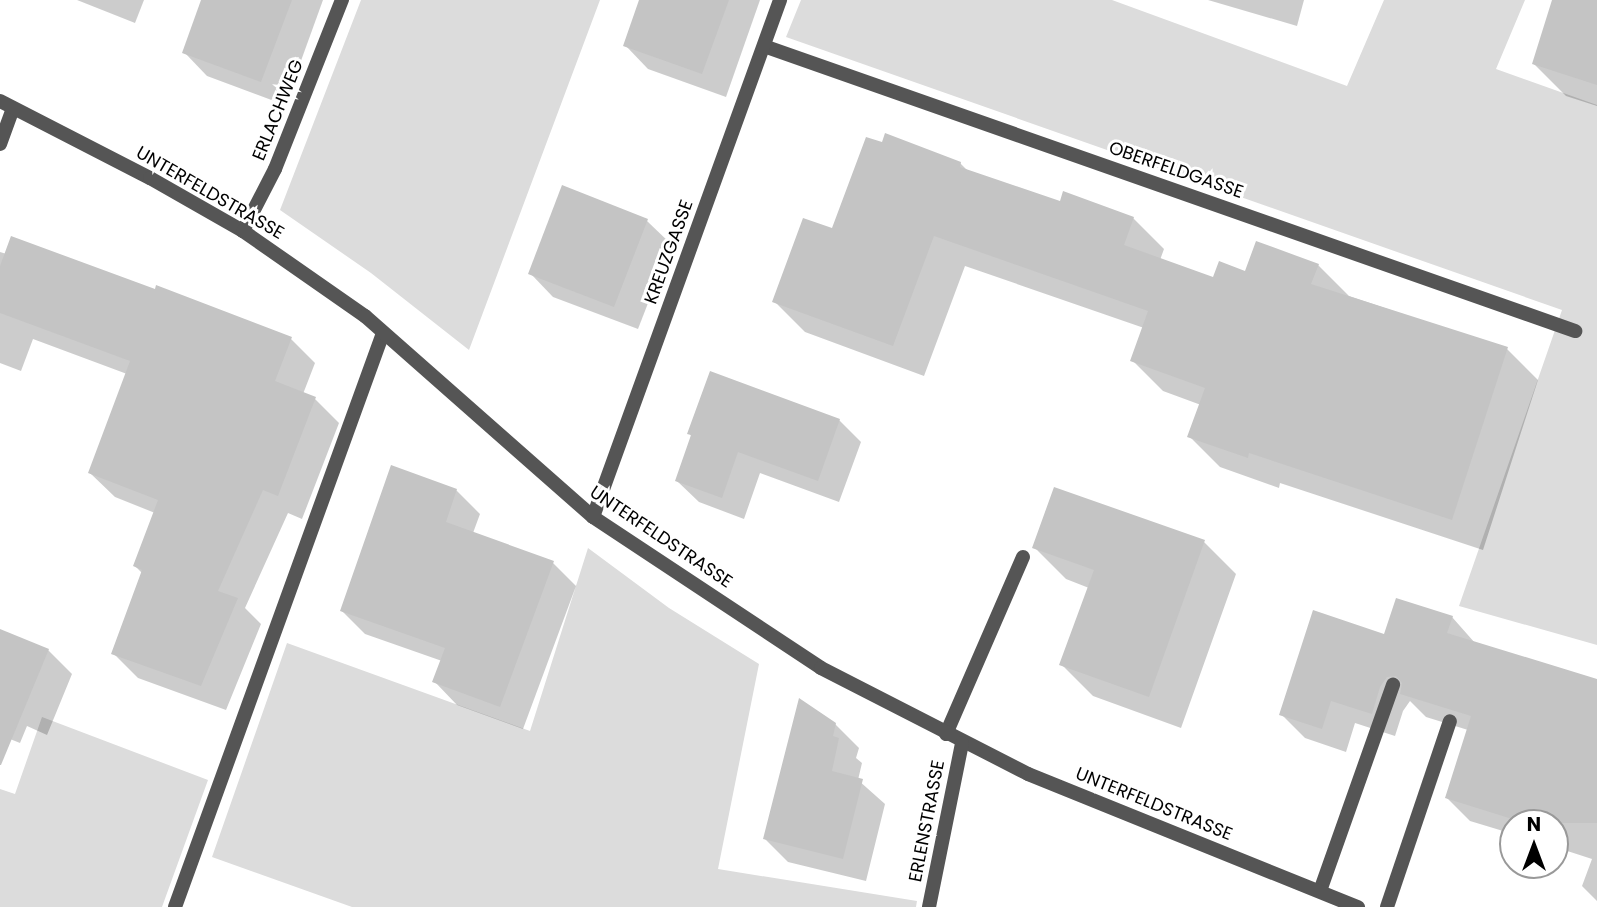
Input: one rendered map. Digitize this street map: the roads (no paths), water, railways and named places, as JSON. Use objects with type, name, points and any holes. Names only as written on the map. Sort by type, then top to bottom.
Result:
[{"type":"street","name":"ERLACHWEG","points":[[243,231],[275,169],[342,0]]},
{"type":"street","name":"KREUZGASSE","points":[[593,517],[780,0]]},
{"type":"street","name":"OBERFELDGASSE","points":[[764,46],[1575,331]]},
{"type":"street","name":"UNTERFELDSTRASSE","points":[[7,105],[150,178],[243,231],[365,316],[593,517],[821,667],[962,743],[1028,774],[1358,907]]},
{"type":"street","points":[[0,145],[7,105]]},
{"type":"street","points":[[175,907],[383,333]]},
{"type":"street","points":[[946,734],[1023,557]]},
{"type":"street","points":[[1320,891],[1393,684]]},
{"type":"street","points":[[1387,907],[1450,721]]},
{"type":"street","name":"ERLENSTRASSE","points":[[929,907],[962,743]]}]
